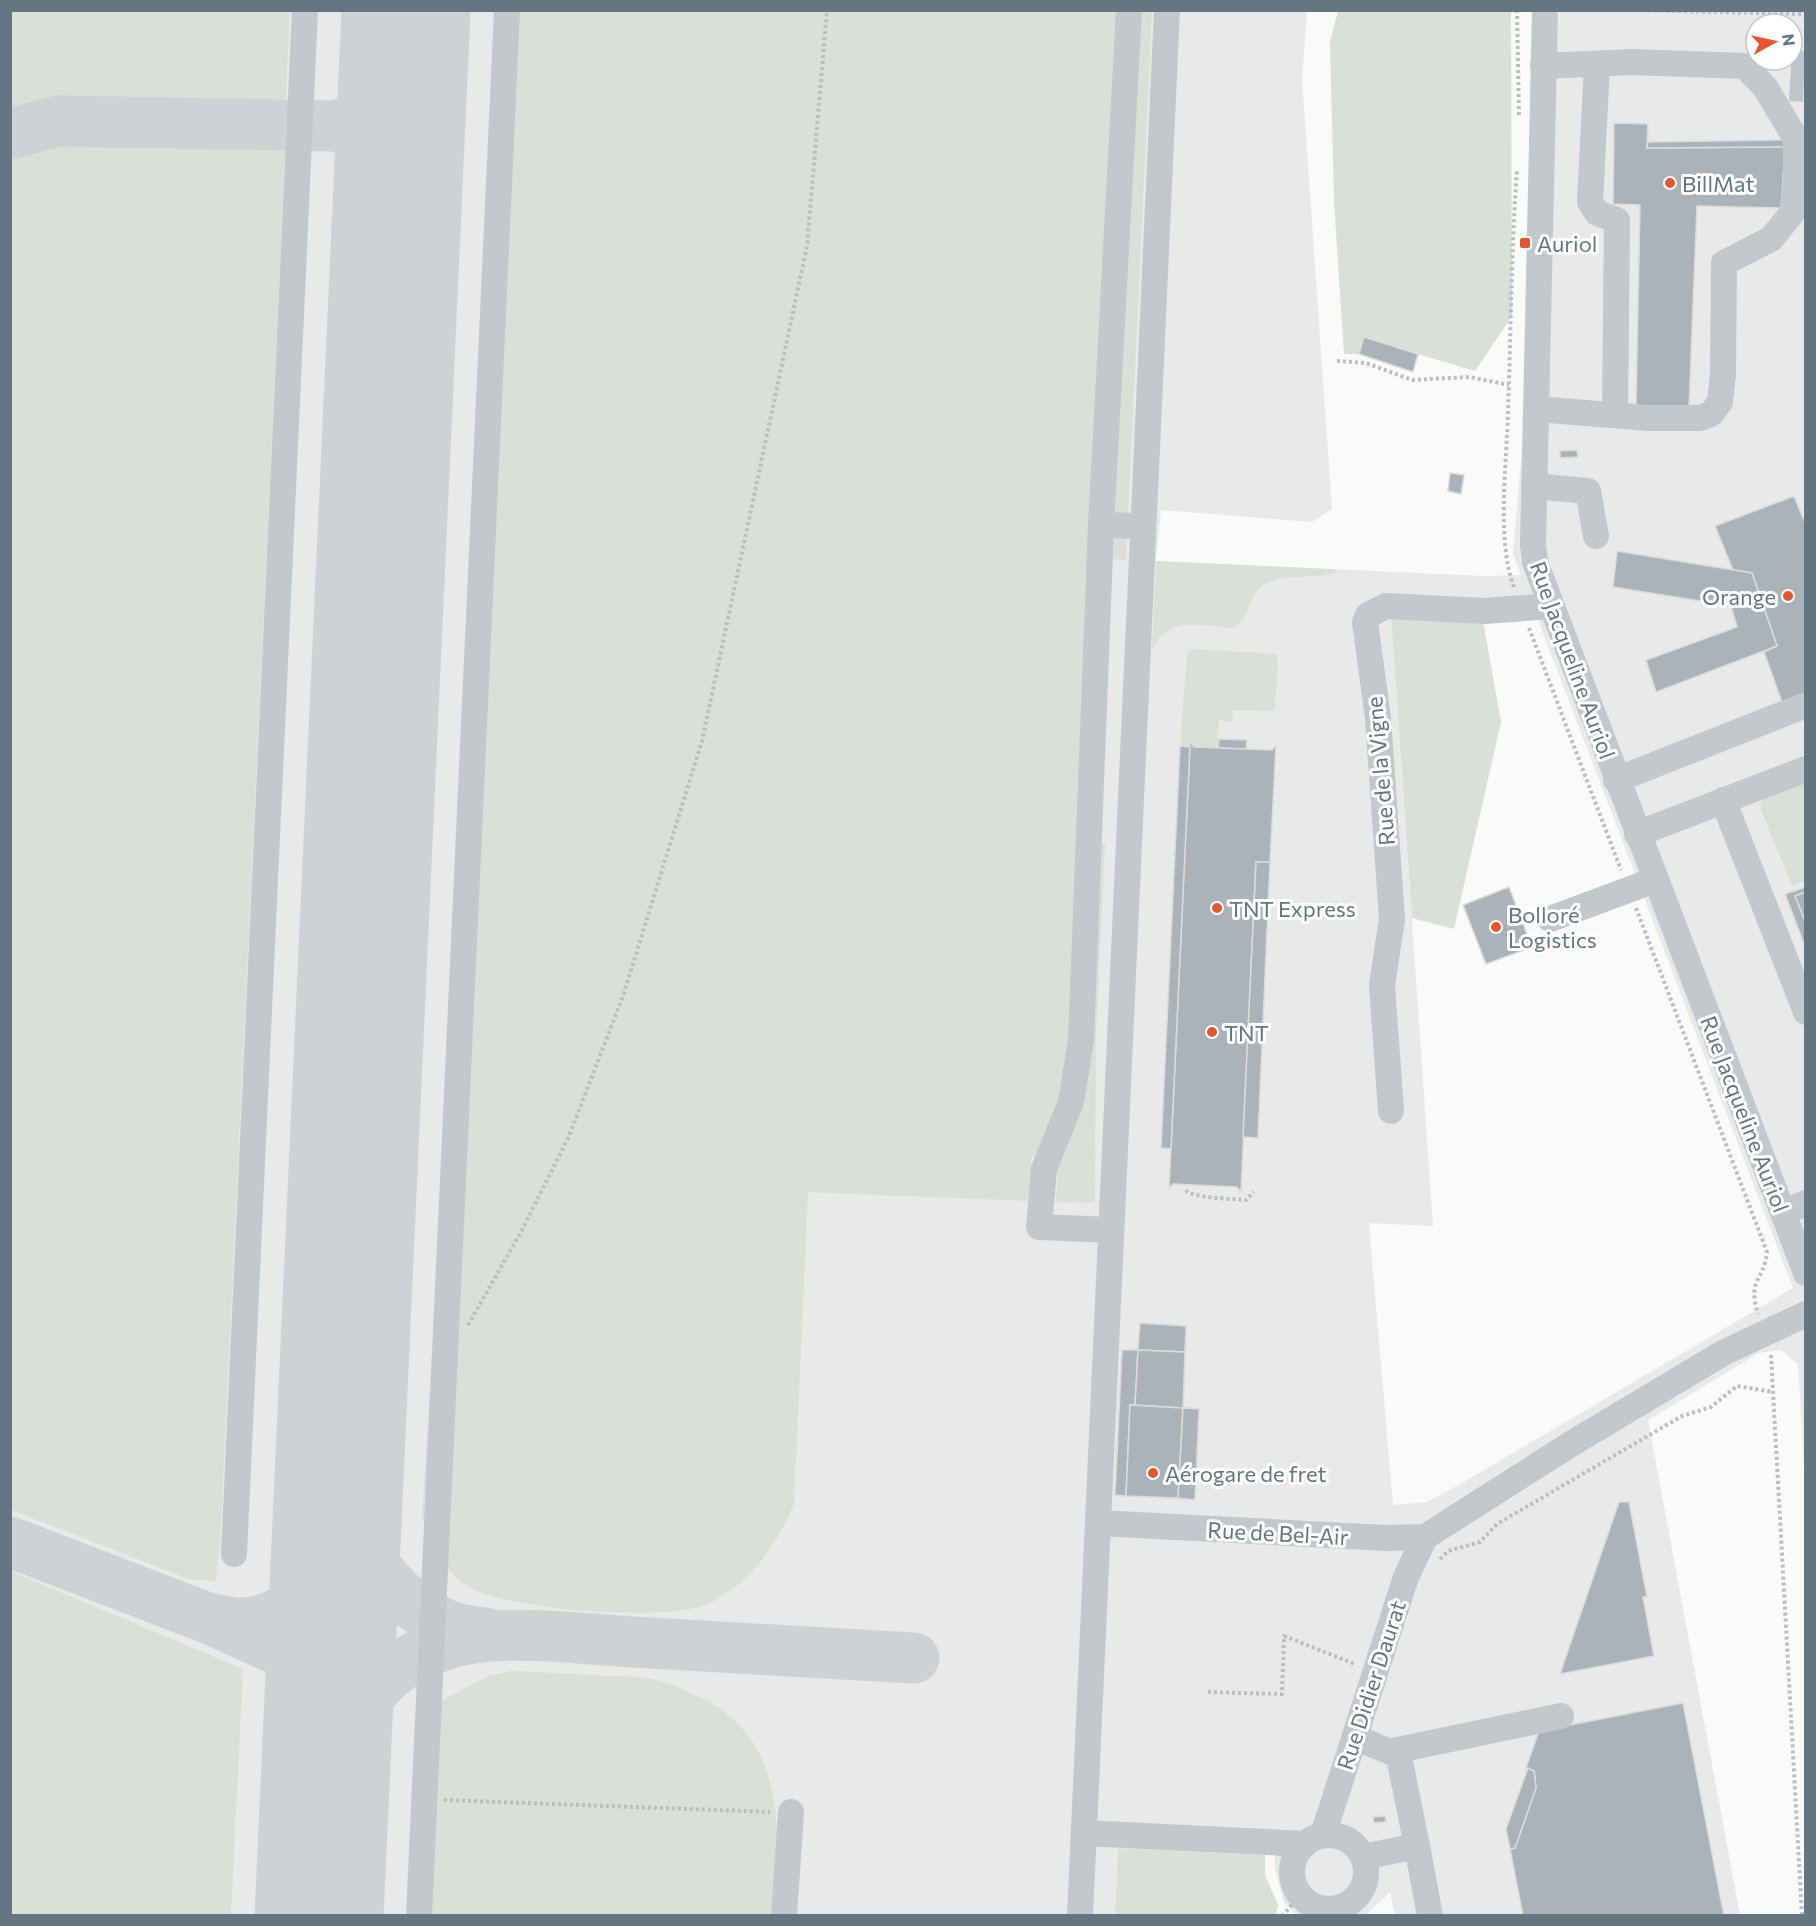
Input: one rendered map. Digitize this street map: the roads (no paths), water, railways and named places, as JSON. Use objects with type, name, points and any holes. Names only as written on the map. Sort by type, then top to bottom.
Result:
[{"type":"street","points":[[234,1554],[305,10]]},
{"type":"street","points":[[419,1916],[507,10]]},
{"type":"street","points":[[1111,1230],[1039,1227],[1044,1169],[1071,1102],[1081,1041],[1101,525],[1129,10]]},
{"type":"street","points":[[1080,1916],[1167,10]]},
{"type":"street","name":"Rue Jacqueline Auriol","points":[[1545,10],[1533,545],[1540,579],[1654,880],[1796,1218],[1806,1273]]},
{"type":"street","points":[[1536,409],[1648,418],[1700,418],[1712,414],[1720,402],[1723,373],[1724,263],[1771,239],[1792,213],[1796,182],[1796,139],[1765,87],[1744,66],[1632,62],[1597,66],[1543,66]]},
{"type":"street","points":[[1597,66],[1590,202],[1597,213],[1617,220],[1615,414]]},
{"type":"street","points":[[1534,486],[1588,491],[1596,536]]},
{"type":"street","points":[[1101,525],[1143,526]]},
{"type":"street","name":"Rue de la Vigne","points":[[1391,1111],[1382,985],[1392,919],[1378,718],[1365,622],[1368,615],[1386,606],[1485,611],[1551,606]]},
{"type":"street","points":[[1616,780],[1806,705]]},
{"type":"street","points":[[1637,834],[1806,769]]},
{"type":"street","points":[[1723,800],[1806,1011]]},
{"type":"street","points":[[1550,919],[1654,880]]},
{"type":"street","points":[[1425,1537],[1571,1444],[1723,1353],[1806,1314]]},
{"type":"street","name":"Rue de Bel-Air","points":[[1098,1523],[1386,1538],[1425,1537]]},
{"type":"street","name":"Rue Didier Daurat","points":[[1363,1857],[1366,1874],[1363,1887],[1349,1904],[1337,1909],[1323,1909],[1311,1905],[1300,1896],[1292,1876],[1292,1863],[1297,1851],[1314,1839],[1355,1737],[1406,1577],[1425,1537]]},
{"type":"street","points":[[1355,1737],[1383,1751],[1393,1751],[1561,1716]]},
{"type":"street","points":[[1393,1751],[1399,1757],[1430,1916]]},
{"type":"street","points":[[784,1916],[791,1812]]},
{"type":"street","points":[[1084,1833],[1314,1839],[1341,1836],[1352,1843],[1363,1857],[1417,1846]]},
{"type":"place","name":"BillMat","points":[[1670,183]]},
{"type":"place","name":"Auriol","points":[[1525,243]]},
{"type":"place","name":"Orange","points":[[1788,596]]},
{"type":"place","name":"TNT Express","points":[[1217,908]]},
{"type":"place","name":"Bolloré Logistics","points":[[1496,927]]},
{"type":"place","name":"TNT","points":[[1212,1032]]},
{"type":"place","name":"Aérogare de fret","points":[[1153,1473]]}]
